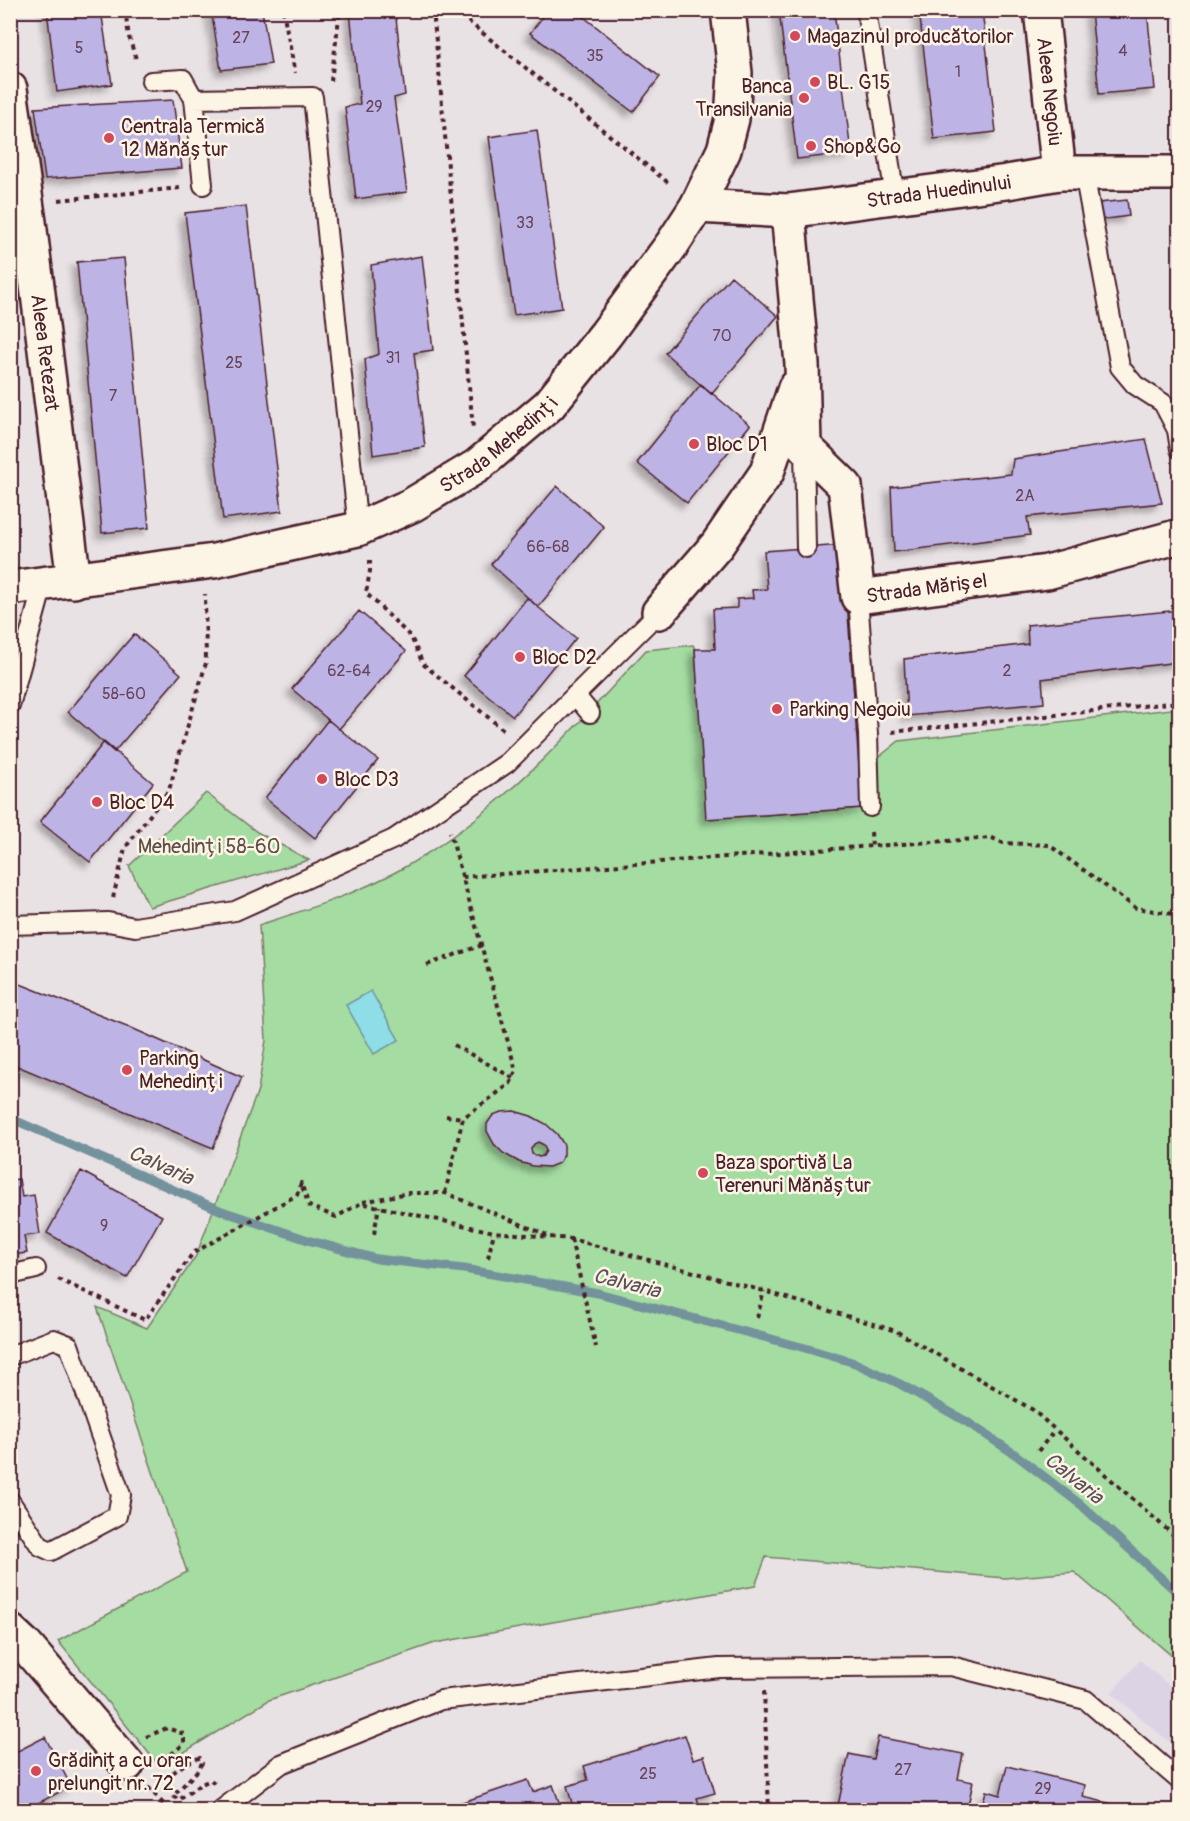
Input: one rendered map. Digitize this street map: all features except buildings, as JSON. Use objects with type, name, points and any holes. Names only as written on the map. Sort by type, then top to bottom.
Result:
[{"type":"street","name":"Strada Mehedinți","points":[[10,588],[214,561],[358,529],[412,505],[477,466],[549,405],[606,334],[673,243],[697,206],[724,150],[732,119],[735,73],[728,10]]},
{"type":"street","name":"Aleea Negoiu","points":[[1041,10],[1071,173]]},
{"type":"street","name":"Aleea Retezat","points":[[10,89],[59,583]]},
{"type":"street","name":"Strada Huedinului","points":[[697,206],[788,211],[1071,173],[1179,173]]},
{"type":"street","points":[[788,211],[802,364],[804,446]]},
{"type":"street","points":[[659,612],[717,545],[767,472],[802,364]]},
{"type":"street","name":"Strada Mărișel","points":[[804,446],[845,486],[858,597],[1047,572],[1179,536]]},
{"type":"street","points":[[10,1631],[139,1765]]},
{"type":"lane","points":[[866,10],[895,196]]},
{"type":"lane","points":[[151,81],[183,79],[194,99],[203,185]]},
{"type":"lane","points":[[194,99],[313,97],[358,529]]},
{"type":"lane","points":[[1071,173],[1120,367],[1135,385],[1163,403],[1177,430],[1179,449]]},
{"type":"lane","points":[[804,446],[806,548]]},
{"type":"lane","points":[[10,706],[59,583]]},
{"type":"lane","points":[[858,597],[868,734],[870,807]]},
{"type":"lane","points":[[10,925],[108,922],[135,927],[235,911],[394,839],[507,763],[659,612]]},
{"type":"lane","points":[[575,695],[590,713]]},
{"type":"lane","points":[[10,1275],[36,1269]]},
{"type":"lane","points":[[10,1356],[54,1339],[69,1345],[121,1495],[117,1516],[51,1551],[40,1546],[10,1501]]},
{"type":"lane","points":[[221,1810],[281,1764],[441,1700],[719,1668],[951,1666],[1086,1700],[1179,1781]]},
{"type":"path","points":[[125,10],[129,38],[136,61],[150,66],[151,81]]},
{"type":"path","points":[[283,10],[300,97]]},
{"type":"path","points":[[331,82],[340,10]]},
{"type":"path","points":[[433,10],[477,466]]},
{"type":"path","points":[[454,10],[697,206]]},
{"type":"path","points":[[22,216],[203,185]]},
{"type":"path","points":[[358,529],[370,556],[366,593],[411,638],[423,664],[524,746]]},
{"type":"path","points":[[108,922],[125,848],[169,790],[190,720],[206,663],[205,591],[214,561]]},
{"type":"path","points":[[868,734],[1179,702]]},
{"type":"path","points":[[442,806],[516,1071],[510,1084],[463,1118],[445,1194]]},
{"type":"path","points":[[462,877],[992,838],[1003,843],[1049,845],[1136,908],[1179,915]]},
{"type":"path","points":[[427,965],[482,945]]},
{"type":"path","points":[[454,1045],[513,1078]]},
{"type":"path","points":[[446,1116],[463,1118]]},
{"type":"path","points":[[36,1269],[145,1320],[194,1253],[297,1195],[301,1183],[309,1206],[336,1217],[361,1203],[408,1192],[445,1194],[554,1237]]},
{"type":"path","points":[[361,1203],[494,1232],[571,1239],[764,1291],[896,1331],[1033,1410],[1179,1541]]},
{"type":"path","points":[[374,1234],[379,1206]]},
{"type":"path","points":[[488,1258],[494,1232]]},
{"type":"path","points":[[571,1239],[596,1346]]},
{"type":"path","points":[[757,1317],[764,1291]]},
{"type":"path","points":[[1038,1451],[1055,1430]]},
{"type":"path","points":[[763,1668],[769,1810]]},
{"type":"path","points":[[167,1728],[184,1734],[184,1744],[139,1765],[148,1736],[167,1728]]},
{"type":"path","points":[[139,1765],[157,1778],[166,1777],[186,1762],[200,1758],[202,1763],[173,1796],[179,1800],[201,1784],[212,1780],[215,1784],[214,1788]]},
{"type":"shaded area","points":[[1140,1660],[1179,1694],[1179,1750],[1111,1693]]},
{"type":"green space","name":"Baza sportivă La Terenuri Mănăștur","points":[[693,645],[707,819],[876,807],[874,761],[899,741],[1179,708],[1179,1662],[1074,1572],[1005,1578],[766,1557],[755,1586],[435,1643],[269,1700],[160,1767],[58,1641],[187,1572],[97,1307],[147,1328],[196,1256],[258,1090],[266,1040],[259,925],[368,886],[438,846],[471,823],[533,769],[591,711],[646,650]]},
{"type":"green space","name":"Mehedinți 58-60","points":[[206,793],[257,832],[309,860],[149,907],[129,866]]},
{"type":"water","points":[[371,991],[399,1040],[374,1054],[346,1005]]},
{"type":"waterway","name":"Calvaria","points":[[10,1118],[222,1211],[311,1241],[377,1259],[464,1269],[598,1293],[855,1363],[900,1384],[967,1422],[1016,1455],[1080,1504],[1180,1595]]},
{"type":"place","name":"Magazinul producătorilor","points":[[795,36]]},
{"type":"place","name":"BL. G15","points":[[815,82]]},
{"type":"place","name":"Banca Transilvania","points":[[804,98]]},
{"type":"place","name":"Centrala Termică 12 Mănăștur","points":[[109,138]]},
{"type":"place","name":"Shop&Go","points":[[811,146]]},
{"type":"place","name":"Bloc D1","points":[[694,444]]},
{"type":"place","name":"Bloc D2","points":[[520,657]]},
{"type":"place","name":"Parking Negoiu","points":[[777,709]]},
{"type":"place","name":"Bloc D3","points":[[322,779]]},
{"type":"place","name":"Bloc D4","points":[[97,802]]},
{"type":"place","name":"Parking Mehedinți","points":[[127,1070]]},
{"type":"place","name":"Baza sportivă La Terenuri Mănăștur","points":[[703,1173]]},
{"type":"place","name":"Grădinița cu orar prelungit nr. 72","points":[[36,1771]]}]
